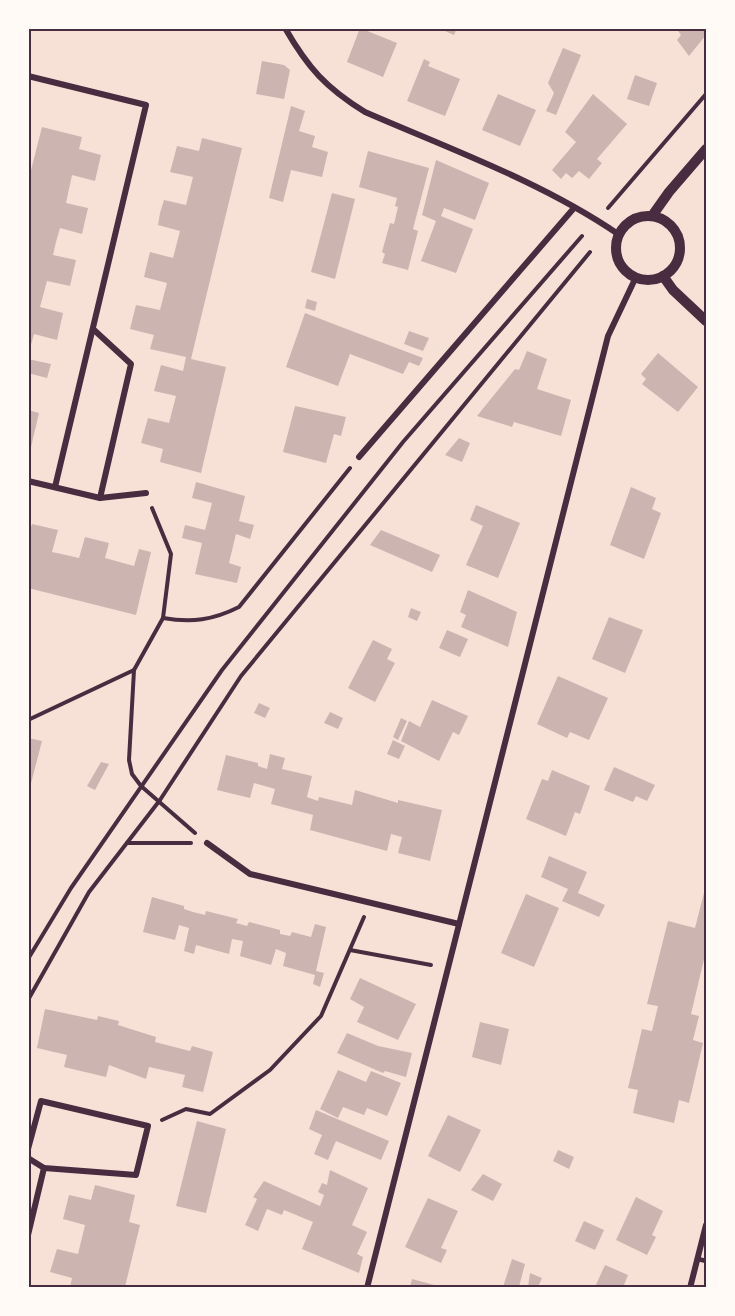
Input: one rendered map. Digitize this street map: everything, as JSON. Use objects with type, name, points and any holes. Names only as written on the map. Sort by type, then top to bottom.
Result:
[{"type":"street","points":[[285,28],[303,61],[320,80],[365,112],[574,208],[618,234]]},
{"type":"street","points":[[28,76],[146,105],[55,488]]},
{"type":"street","points":[[652,216],[669,192],[706,149]]},
{"type":"street","points":[[359,457],[574,208]]},
{"type":"street","points":[[652,216],[669,225],[679,242],[679,255],[673,267],[663,276],[654,279],[636,277],[625,270],[618,259],[615,247],[618,234],[627,224],[639,217],[652,216]]},
{"type":"street","points":[[663,276],[673,290],[706,321]]},
{"type":"street","points":[[367,1287],[608,336],[636,277]]},
{"type":"street","points":[[93,329],[131,364],[100,498]]},
{"type":"street","points":[[28,481],[100,498],[146,493]]},
{"type":"street","points":[[207,843],[250,874],[459,924]]},
{"type":"street","points":[[28,1149],[41,1101],[148,1126],[136,1175],[44,1168],[28,1158]]},
{"type":"street","points":[[28,1235],[44,1168]]},
{"type":"street","points":[[690,1287],[706,1225]]},
{"type":"lane","points":[[698,1259],[706,1261]]},
{"type":"path","points":[[607,208],[706,94]]},
{"type":"path","points":[[28,960],[71,888],[222,670],[396,451],[582,236]]},
{"type":"path","points":[[28,1000],[90,892],[160,800],[242,676],[590,252]]},
{"type":"path","points":[[163,618],[190,622],[218,618],[239,606],[359,457]]},
{"type":"path","points":[[146,493],[171,554],[163,618],[134,670],[129,760],[132,774],[141,786],[160,800],[207,843]]},
{"type":"path","points":[[28,720],[134,670]]},
{"type":"path","points":[[127,843],[207,843]]},
{"type":"path","points":[[148,1126],[186,1109],[210,1114],[270,1070],[321,1016],[370,903]]},
{"type":"path","points":[[350,950],[437,966]]},
{"type":"building","points":[[360,28],[397,43],[383,77],[347,62]]},
{"type":"building","points":[[438,28],[457,28],[454,35]]},
{"type":"building","points":[[676,28],[706,28],[706,35],[689,56],[677,40],[681,35]]},
{"type":"building","points":[[563,48],[581,55],[556,115],[546,111],[554,93],[548,83]]},
{"type":"building","points":[[424,59],[430,62],[428,66],[460,79],[445,116],[407,101]]},
{"type":"building","points":[[262,61],[284,65],[290,70],[284,99],[256,94]]},
{"type":"building","points":[[635,75],[657,83],[649,106],[627,99]]},
{"type":"building","points":[[498,94],[536,110],[520,146],[482,130]]},
{"type":"building","points":[[593,94],[627,124],[597,159],[602,163],[589,179],[579,171],[572,178],[566,173],[561,179],[552,170],[576,142],[565,132]]},
{"type":"building","points":[[291,106],[305,111],[299,131],[315,136],[312,147],[328,152],[322,177],[291,170],[283,202],[269,198]]},
{"type":"building","points":[[42,127],[82,137],[79,149],[101,155],[95,181],[72,175],[66,203],[88,208],[82,234],[60,228],[56,242],[53,255],[76,260],[70,286],[47,281],[40,307],[63,313],[57,340],[34,334],[29,352],[28,182]]},
{"type":"building","points":[[202,138],[242,148],[191,359],[226,367],[201,473],[160,462],[163,449],[141,443],[148,418],[169,423],[176,396],[154,391],[161,365],[183,371],[186,357],[150,349],[154,335],[130,329],[136,305],[160,310],[167,283],[144,277],[147,264],[150,252],[173,258],[180,231],[158,225],[160,213],[164,200],[186,205],[193,177],[170,172],[177,146],[199,151]]},
{"type":"building","points":[[368,151],[429,168],[413,229],[418,231],[408,270],[382,263],[385,254],[382,252],[390,223],[394,224],[398,207],[395,206],[397,198],[359,187]]},
{"type":"building","points":[[436,160],[489,183],[475,220],[444,208],[441,216],[473,229],[456,273],[421,261],[436,221],[422,215]]},
{"type":"building","points":[[332,193],[355,199],[335,279],[311,272]]},
{"type":"building","points":[[307,299],[317,302],[315,311],[305,308]]},
{"type":"building","points":[[305,313],[423,358],[419,366],[409,362],[403,374],[350,354],[338,386],[286,367]]},
{"type":"building","points":[[409,331],[429,338],[423,351],[404,344]]},
{"type":"building","points":[[527,351],[547,359],[537,389],[571,400],[561,436],[514,422],[512,427],[477,416],[515,369],[519,370]]},
{"type":"building","points":[[658,353],[698,387],[678,412],[642,384],[646,379],[641,374]]},
{"type":"building","points":[[28,359],[51,364],[47,378],[28,373]]},
{"type":"building","points":[[295,406],[346,417],[341,436],[334,434],[326,463],[283,452]]},
{"type":"building","points":[[28,410],[39,413],[31,447],[28,446]]},
{"type":"building","points":[[459,438],[470,443],[462,462],[445,455]]},
{"type":"building","points":[[196,482],[245,496],[239,521],[254,525],[250,539],[236,534],[229,563],[241,567],[237,583],[195,574],[202,543],[182,538],[185,525],[205,530],[212,503],[192,498]]},
{"type":"building","points":[[631,487],[656,498],[652,509],[661,513],[644,559],[610,545]]},
{"type":"building","points":[[476,505],[520,523],[498,578],[466,565],[483,526],[470,520]]},
{"type":"building","points":[[32,524],[58,530],[52,552],[79,558],[85,537],[109,543],[105,558],[134,566],[139,549],[151,552],[136,615],[28,588],[28,536]]},
{"type":"building","points":[[381,530],[440,555],[432,572],[370,545]]},
{"type":"building","points":[[468,590],[517,612],[508,647],[461,627],[466,615],[460,612]]},
{"type":"building","points":[[411,608],[421,612],[417,621],[408,617]]},
{"type":"building","points":[[609,617],[643,630],[625,673],[592,659]]},
{"type":"building","points":[[447,630],[468,639],[460,657],[439,648]]},
{"type":"building","points":[[373,640],[392,649],[387,659],[395,663],[375,702],[348,688]]},
{"type":"building","points":[[558,676],[608,698],[589,740],[570,732],[567,738],[537,724]]},
{"type":"building","points":[[432,700],[468,716],[459,735],[453,732],[439,761],[401,741],[409,721],[420,727]]},
{"type":"building","points":[[259,703],[270,708],[265,718],[254,713]]},
{"type":"building","points":[[330,712],[343,718],[338,729],[324,723]]},
{"type":"building","points":[[401,718],[407,721],[398,740],[393,737]]},
{"type":"building","points":[[28,738],[42,741],[29,791],[28,791]]},
{"type":"building","points":[[393,740],[405,746],[399,759],[387,754]]},
{"type":"building","points":[[270,754],[285,758],[282,769],[312,776],[307,797],[318,801],[319,797],[352,805],[355,790],[398,803],[398,800],[442,810],[430,861],[398,853],[402,837],[391,834],[387,851],[310,830],[313,815],[271,804],[275,789],[254,783],[250,798],[217,790],[226,755],[258,763],[258,766],[267,769]]},
{"type":"building","points":[[101,762],[109,764],[95,790],[87,786]]},
{"type":"building","points":[[614,767],[655,785],[647,801],[636,796],[633,802],[604,790]]},
{"type":"building","points":[[552,770],[590,786],[580,814],[575,812],[566,836],[526,819],[542,779],[548,781]]},
{"type":"building","points":[[549,856],[587,872],[578,893],[605,905],[599,917],[562,901],[568,889],[541,877]]},
{"type":"building","points":[[706,885],[706,951],[691,1014],[699,1016],[693,1040],[703,1043],[689,1103],[679,1100],[674,1123],[633,1113],[638,1090],[628,1088],[642,1029],[652,1031],[658,1006],[647,1004],[668,921],[695,928]]},
{"type":"building","points":[[526,894],[559,908],[534,967],[501,953]]},
{"type":"building","points":[[152,897],[184,906],[184,909],[193,912],[205,915],[206,911],[238,919],[236,923],[247,926],[249,922],[280,930],[280,934],[290,936],[292,932],[311,937],[315,924],[326,927],[316,971],[324,973],[320,987],[313,984],[315,975],[283,966],[286,953],[276,949],[271,965],[240,956],[243,941],[232,939],[229,954],[196,945],[194,954],[184,951],[189,928],[179,925],[175,940],[143,932]]},
{"type":"building","points":[[360,978],[416,1004],[398,1040],[357,1022],[364,1007],[350,999]]},
{"type":"building","points":[[45,1009],[97,1020],[98,1016],[119,1021],[118,1025],[156,1037],[155,1042],[190,1051],[192,1046],[213,1052],[203,1092],[182,1087],[185,1075],[149,1067],[146,1079],[109,1065],[106,1077],[64,1067],[67,1055],[37,1048]]},
{"type":"building","points":[[480,1022],[509,1029],[501,1065],[472,1057]]},
{"type":"building","points":[[347,1033],[378,1046],[412,1053],[406,1077],[385,1071],[383,1073],[337,1053]]},
{"type":"building","points":[[338,1070],[366,1082],[371,1071],[401,1083],[387,1116],[367,1108],[364,1115],[343,1107],[338,1118],[320,1109]]},
{"type":"building","points":[[316,1110],[389,1141],[381,1160],[336,1141],[328,1160],[314,1154],[322,1135],[309,1129]]},
{"type":"building","points":[[448,1115],[481,1130],[460,1172],[428,1156]]},
{"type":"building","points":[[197,1121],[226,1129],[206,1213],[176,1206]]},
{"type":"building","points":[[558,1150],[574,1157],[569,1169],[553,1161]]},
{"type":"building","points":[[330,1170],[368,1188],[352,1225],[367,1232],[357,1254],[363,1257],[359,1273],[302,1249],[313,1222],[284,1210],[282,1215],[267,1209],[258,1231],[245,1225],[257,1199],[253,1197],[264,1181],[320,1206],[324,1195],[318,1192],[322,1183],[327,1185]]},
{"type":"building","points":[[483,1174],[502,1184],[493,1201],[471,1190]]},
{"type":"building","points":[[95,1185],[135,1195],[129,1222],[140,1225],[125,1287],[70,1287],[72,1278],[50,1272],[57,1249],[78,1254],[85,1225],[63,1219],[69,1195],[91,1200]]},
{"type":"building","points":[[636,1197],[663,1211],[652,1235],[656,1237],[647,1255],[616,1240]]},
{"type":"building","points":[[428,1198],[458,1211],[441,1248],[447,1250],[441,1263],[405,1247]]},
{"type":"building","points":[[584,1221],[604,1230],[595,1250],[575,1241]]},
{"type":"building","points":[[512,1259],[525,1264],[519,1287],[503,1287]]},
{"type":"building","points":[[605,1265],[628,1275],[624,1285],[629,1287],[595,1287]]},
{"type":"building","points":[[530,1273],[542,1278],[538,1287],[528,1287]]},
{"type":"building","points":[[412,1279],[442,1287],[410,1287]]}]
